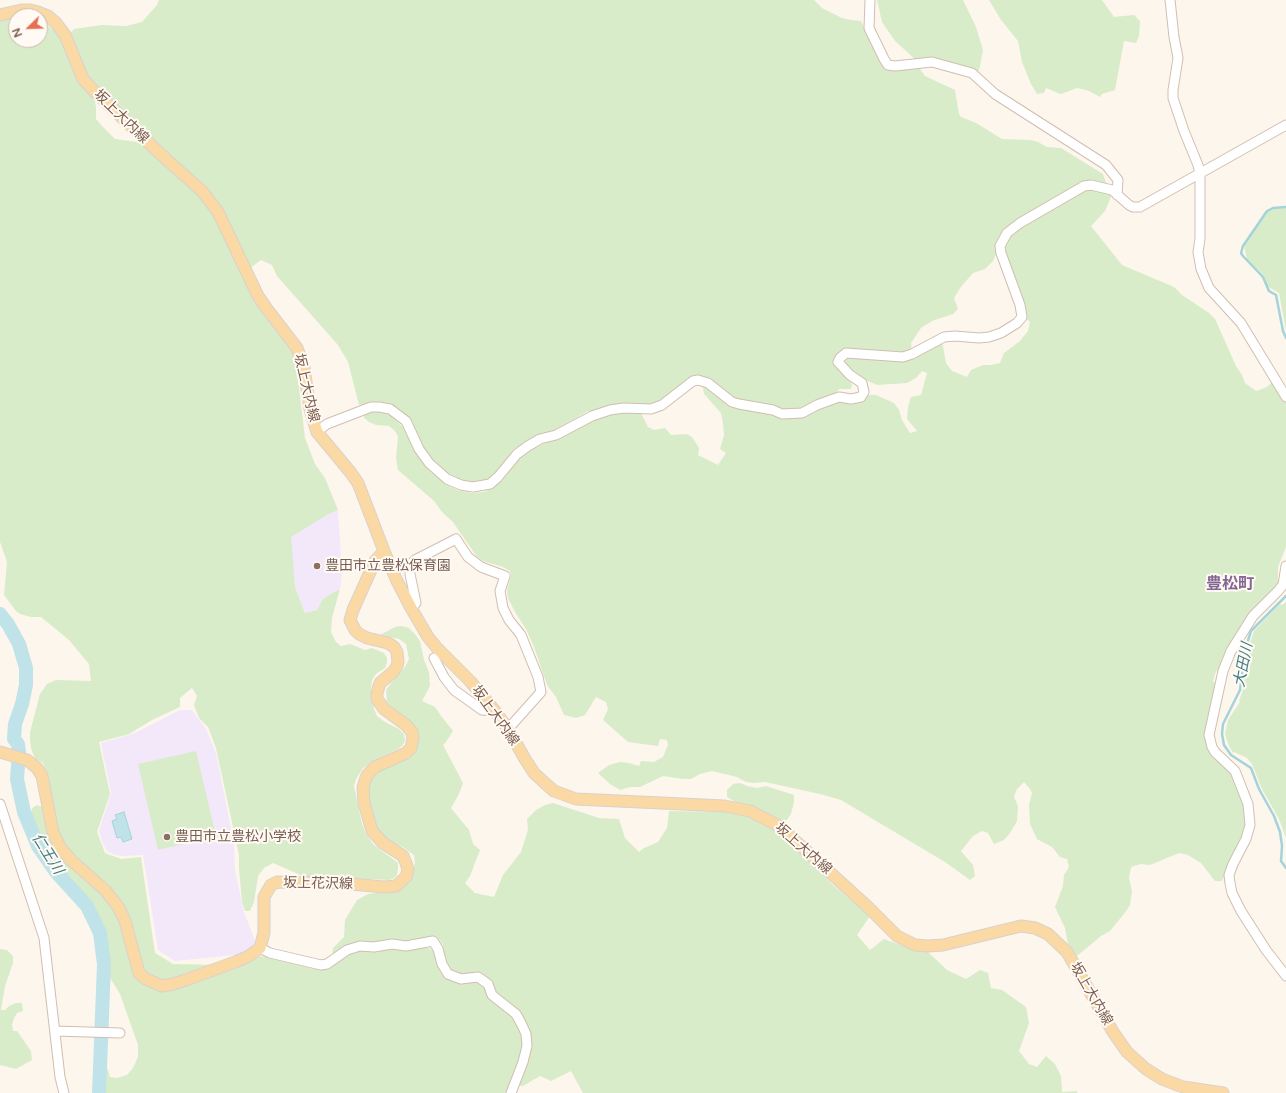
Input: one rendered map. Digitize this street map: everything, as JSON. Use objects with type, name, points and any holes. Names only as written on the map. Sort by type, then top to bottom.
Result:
[{"type":"main road","name":"坂上大内線","points":[[0,15],[22,10],[30,10],[48,16],[56,23],[65,35],[83,79],[95,92],[202,191],[218,212],[258,296],[299,352],[306,377],[312,419],[317,432],[351,473],[358,484],[384,551],[411,608],[428,637],[470,681],[495,711],[508,729],[534,773],[547,785],[554,791],[564,795],[576,799],[591,801],[725,806],[750,811],[779,826],[868,907],[897,936],[915,944],[928,946],[943,945],[1021,926],[1035,928],[1042,931],[1048,934],[1067,952],[1113,1032],[1127,1052],[1146,1069],[1162,1079],[1183,1087],[1223,1093]]},
{"type":"main road","name":"坂上花沢線","points":[[260,948],[264,933],[264,897],[271,885],[277,882],[340,883],[391,887],[400,883],[406,877],[408,870],[403,856],[383,843],[372,832],[364,803],[363,787],[367,775],[375,767],[406,753],[411,748],[413,743],[412,732],[406,725],[384,709],[377,699],[380,683],[393,672],[397,666],[397,652],[394,647],[388,643],[367,638],[359,634],[355,630],[350,620],[375,561],[384,551]]},
{"type":"main road","points":[[0,752],[28,760],[37,768],[42,776],[53,832],[60,847],[71,860],[106,891],[119,908],[125,921],[138,973],[146,979],[162,986],[173,984],[247,957],[260,948]]},
{"type":"street","points":[[870,0],[869,28],[884,59],[888,64],[895,66],[932,62],[972,73],[994,94],[1106,165],[1118,180],[1117,194]]},
{"type":"street","points":[[1170,0],[1178,58],[1173,98],[1200,174],[1200,239],[1198,252],[1205,279],[1209,288],[1241,323],[1286,397]]},
{"type":"street","points":[[317,432],[327,424],[371,407],[379,406],[390,409],[406,421],[419,449],[428,463],[447,479],[461,485],[473,487],[490,484],[518,454],[528,446],[540,440],[556,434],[592,416],[610,410],[624,408],[651,409],[662,405],[693,381],[698,380],[708,383],[732,402],[773,410],[782,414],[802,413],[817,405],[839,397],[851,399],[861,397],[864,392],[862,383],[838,362],[846,353],[903,357],[912,354],[944,337],[989,337],[1001,333],[1017,323],[1022,317],[1020,305],[1000,253],[1000,246],[1007,233],[1020,223],[1084,186],[1092,185],[1112,190],[1133,207],[1140,207],[1286,125]]},
{"type":"street","points":[[411,608],[416,603],[410,574],[411,564],[415,560],[456,539],[468,557],[481,568],[498,572],[504,576],[500,591],[503,608],[509,620],[521,635],[538,677],[541,692],[508,729]]},
{"type":"street","points":[[1286,566],[1283,585],[1252,616],[1231,651],[1223,671],[1209,736],[1215,752],[1235,771],[1248,804],[1250,825],[1246,840],[1229,874],[1232,893],[1266,950],[1286,976]]},
{"type":"street","points":[[434,658],[444,677],[454,690],[482,710],[495,711]]},
{"type":"street","points":[[0,804],[44,938],[60,1077],[64,1093]]},
{"type":"street","points":[[260,948],[270,953],[320,965],[327,964],[347,950],[360,946],[374,947],[392,944],[406,946],[433,941],[438,949],[442,964],[448,974],[462,979],[478,977],[483,980],[488,984],[492,995],[516,1014],[522,1025],[526,1034],[527,1046],[523,1062],[511,1093]]},
{"type":"street","points":[[55,1031],[115,1032]]},
{"type":"shaded area","name":"豊田市立豊松保育園","points":[[338,510],[342,573],[340,589],[322,600],[317,610],[305,613],[295,587],[290,537]]},
{"type":"shaded area","name":"豊田市立豊松小学校","points":[[180,710],[192,710],[206,729],[216,753],[234,843],[235,871],[244,912],[256,943],[244,954],[175,961],[158,950],[143,855],[122,856],[115,855],[107,851],[102,842],[99,831],[111,793],[101,743],[135,733]]},
{"type":"green space","points":[[159,0],[814,0],[822,8],[842,18],[861,21],[881,61],[917,65],[925,76],[955,90],[959,114],[961,117],[976,123],[1002,139],[1031,140],[1047,147],[1061,148],[1103,174],[1107,185],[1096,183],[1018,221],[997,252],[993,261],[985,269],[973,273],[960,288],[954,298],[958,309],[953,314],[932,321],[921,328],[911,343],[912,351],[903,355],[838,355],[852,384],[851,389],[839,389],[835,395],[804,411],[787,412],[741,403],[703,377],[654,405],[592,414],[588,411],[555,430],[525,442],[514,449],[497,472],[487,481],[477,483],[465,482],[444,471],[432,459],[423,447],[408,417],[397,408],[382,403],[359,405],[348,362],[338,345],[277,276],[272,265],[261,260],[249,269],[220,212],[87,79],[70,39],[71,32],[74,29],[102,25],[126,26],[142,22],[157,5]]},
{"type":"green space","points":[[877,0],[963,0],[976,27],[983,50],[979,71],[916,60],[895,41],[882,22]]},
{"type":"green space","points":[[989,0],[1102,0],[1114,17],[1134,15],[1140,21],[1139,36],[1136,43],[1124,41],[1115,90],[1102,94],[1100,97],[1089,91],[1077,88],[1061,94],[1046,88],[1044,93],[1037,94],[1022,62],[1018,41],[1001,20]]},
{"type":"green space","points":[[8,19],[8,48],[48,48],[48,26],[58,35],[94,97],[96,119],[115,139],[144,143],[209,205],[287,342],[292,352],[297,371],[305,438],[315,464],[325,478],[338,510],[291,537],[295,587],[305,613],[317,610],[322,600],[340,589],[332,618],[331,632],[336,642],[341,646],[350,644],[365,650],[372,648],[384,653],[387,658],[385,668],[376,674],[372,680],[371,690],[374,709],[377,716],[399,729],[404,734],[405,740],[403,745],[363,768],[356,779],[354,786],[362,824],[366,834],[373,844],[398,863],[397,875],[389,880],[305,877],[273,863],[264,868],[258,876],[254,902],[250,911],[245,911],[242,902],[239,855],[216,748],[208,727],[199,718],[194,705],[197,696],[192,688],[180,698],[180,707],[152,720],[129,734],[99,742],[110,794],[97,832],[105,853],[121,859],[141,857],[155,953],[173,964],[219,965],[171,980],[161,980],[152,977],[146,972],[141,964],[128,919],[63,843],[55,824],[43,763],[35,759],[31,748],[30,732],[40,694],[47,684],[56,680],[91,681],[89,664],[69,640],[41,617],[31,617],[20,614],[4,595],[7,562],[0,542],[0,21]]},
{"type":"green space","points":[[1085,188],[1110,193],[1111,197],[1105,211],[1091,226],[1122,265],[1174,287],[1182,295],[1209,313],[1215,319],[1245,383],[1256,391],[1267,387],[1272,382],[1286,403],[1286,547],[1278,567],[1278,586],[1220,670],[1216,671],[1213,681],[1217,686],[1207,730],[1231,772],[1244,802],[1246,825],[1243,836],[1222,881],[1215,881],[1201,863],[1188,855],[1179,853],[1150,865],[1141,864],[1131,867],[1129,878],[1132,891],[1130,905],[1127,910],[1110,931],[1101,936],[1077,956],[1068,944],[1065,928],[1055,907],[1063,886],[1064,875],[1069,867],[1067,859],[1060,857],[1052,847],[1037,839],[1030,824],[1029,805],[1032,793],[1024,782],[1017,789],[1014,797],[1018,806],[1017,821],[1004,840],[994,844],[988,833],[982,831],[973,836],[961,851],[973,865],[975,876],[970,880],[945,862],[841,800],[820,794],[765,782],[746,782],[737,777],[712,771],[700,774],[691,779],[663,776],[640,787],[630,787],[620,790],[610,784],[598,773],[609,765],[620,762],[639,766],[641,761],[654,762],[663,757],[668,745],[667,740],[660,739],[658,746],[628,742],[603,720],[608,709],[606,702],[596,697],[585,715],[576,718],[564,715],[556,697],[547,685],[526,629],[508,598],[507,590],[511,576],[510,571],[503,567],[483,561],[477,557],[453,522],[442,512],[434,501],[398,470],[396,458],[398,436],[394,430],[389,426],[376,425],[369,422],[364,418],[364,414],[381,412],[390,415],[405,429],[415,451],[424,465],[431,472],[447,485],[457,490],[471,493],[484,492],[502,481],[523,455],[532,449],[557,438],[588,421],[610,412],[640,411],[648,427],[654,430],[665,428],[671,435],[687,434],[692,437],[699,448],[698,455],[718,465],[726,453],[720,449],[724,435],[721,413],[704,394],[703,387],[709,387],[719,396],[775,413],[778,417],[787,418],[838,401],[862,401],[868,395],[876,395],[894,403],[910,433],[917,431],[907,419],[908,407],[911,397],[921,395],[927,373],[922,371],[916,378],[907,383],[877,385],[859,377],[846,363],[845,357],[888,359],[938,342],[942,343],[946,363],[952,371],[967,377],[971,370],[983,365],[1000,363],[1004,353],[1020,341],[1028,331],[1030,322],[1024,317],[1025,307],[1023,299],[1019,297],[1003,251],[1008,236]]},
{"type":"green space","points":[[1286,208],[1286,331],[1279,293],[1267,286],[1264,276],[1247,259],[1244,246],[1268,211],[1271,209]]},
{"type":"green space","points":[[1286,602],[1286,838],[1279,819],[1262,789],[1252,764],[1247,758],[1234,752],[1233,753],[1225,734],[1228,720],[1240,702],[1248,649],[1254,631],[1280,604],[1282,605]]},
{"type":"green space","points":[[401,626],[409,628],[420,641],[424,660],[429,672],[430,686],[422,701],[435,707],[453,731],[443,745],[463,783],[451,808],[469,830],[473,844],[480,850],[470,876],[465,883],[475,893],[494,897],[503,875],[521,852],[528,830],[527,819],[536,810],[545,805],[553,803],[599,818],[619,819],[625,838],[639,852],[644,848],[658,842],[667,828],[669,811],[725,812],[754,818],[776,831],[802,852],[832,884],[870,916],[857,935],[870,950],[884,939],[914,950],[927,951],[947,970],[966,979],[980,970],[988,973],[991,988],[1002,990],[1026,1007],[1029,1023],[1019,1051],[1029,1064],[1037,1067],[1046,1056],[1055,1064],[1061,1076],[1062,1092],[1076,1091],[1078,1093],[583,1093],[571,1071],[551,1081],[540,1076],[523,1086],[516,1086],[528,1033],[524,1019],[496,994],[490,979],[482,974],[455,977],[444,959],[443,945],[437,937],[431,936],[402,943],[386,940],[332,958],[333,948],[344,937],[345,920],[357,900],[368,894],[383,892],[408,879],[415,863],[414,855],[380,835],[374,827],[367,806],[368,781],[376,771],[416,747],[387,702],[386,690],[405,667],[409,659],[406,644],[399,639],[380,635],[395,627]]},
{"type":"green space","points":[[196,751],[216,836],[158,850],[138,764]]},
{"type":"green space","points":[[740,783],[757,788],[766,786],[794,795],[791,814],[787,820],[782,823],[761,810],[739,804],[727,797],[727,790],[733,784]]},
{"type":"green space","points":[[37,805],[44,808],[49,832],[92,885],[111,905],[123,924],[134,974],[141,982],[155,989],[173,989],[261,956],[314,969],[323,968],[340,957],[360,948],[372,951],[385,947],[429,948],[433,951],[441,973],[447,979],[460,984],[477,982],[482,983],[513,1015],[522,1031],[524,1048],[509,1091],[504,1093],[103,1093],[102,1078],[105,1069],[108,1070],[110,1077],[117,1078],[127,1075],[133,1068],[138,1057],[138,1045],[120,994],[107,973],[107,948],[93,910],[82,893],[54,864],[35,829],[30,817],[32,808]]},
{"type":"green space","points":[[0,949],[7,950],[13,956],[13,963],[5,986],[1,1010],[5,1010],[9,1006],[16,1003],[22,1003],[23,1011],[17,1013],[14,1018],[12,1025],[13,1031],[17,1031],[31,1051],[32,1060],[16,1069],[0,1065]]},
{"type":"water","points":[[124,812],[132,839],[123,842],[121,837],[117,838],[112,821],[117,819],[115,815]]},
{"type":"waterway","name":"大田川","points":[[1286,207],[1273,208],[1267,211],[1243,246],[1241,253],[1263,277],[1269,291],[1276,295],[1283,331],[1286,338]]},
{"type":"waterway","name":"大田川","points":[[1286,596],[1251,631],[1245,650],[1240,690],[1223,724],[1222,734],[1224,745],[1231,755],[1251,768],[1259,789],[1274,816],[1280,832],[1282,846],[1281,861],[1286,868]]},
{"type":"waterway","name":"仁王川","points":[[0,614],[8,624],[19,644],[26,668],[26,685],[22,704],[15,724],[14,739],[18,744],[19,752],[17,779],[24,812],[38,846],[56,872],[87,906],[100,933],[104,964],[99,1093]]},
{"type":"place","name":"豊田市立豊松保育園","points":[[317,566]]},
{"type":"place","name":"豊田市立豊松小学校","points":[[167,837]]},
{"type":"district","name":"豊松町","points":[[1230,585]]}]
